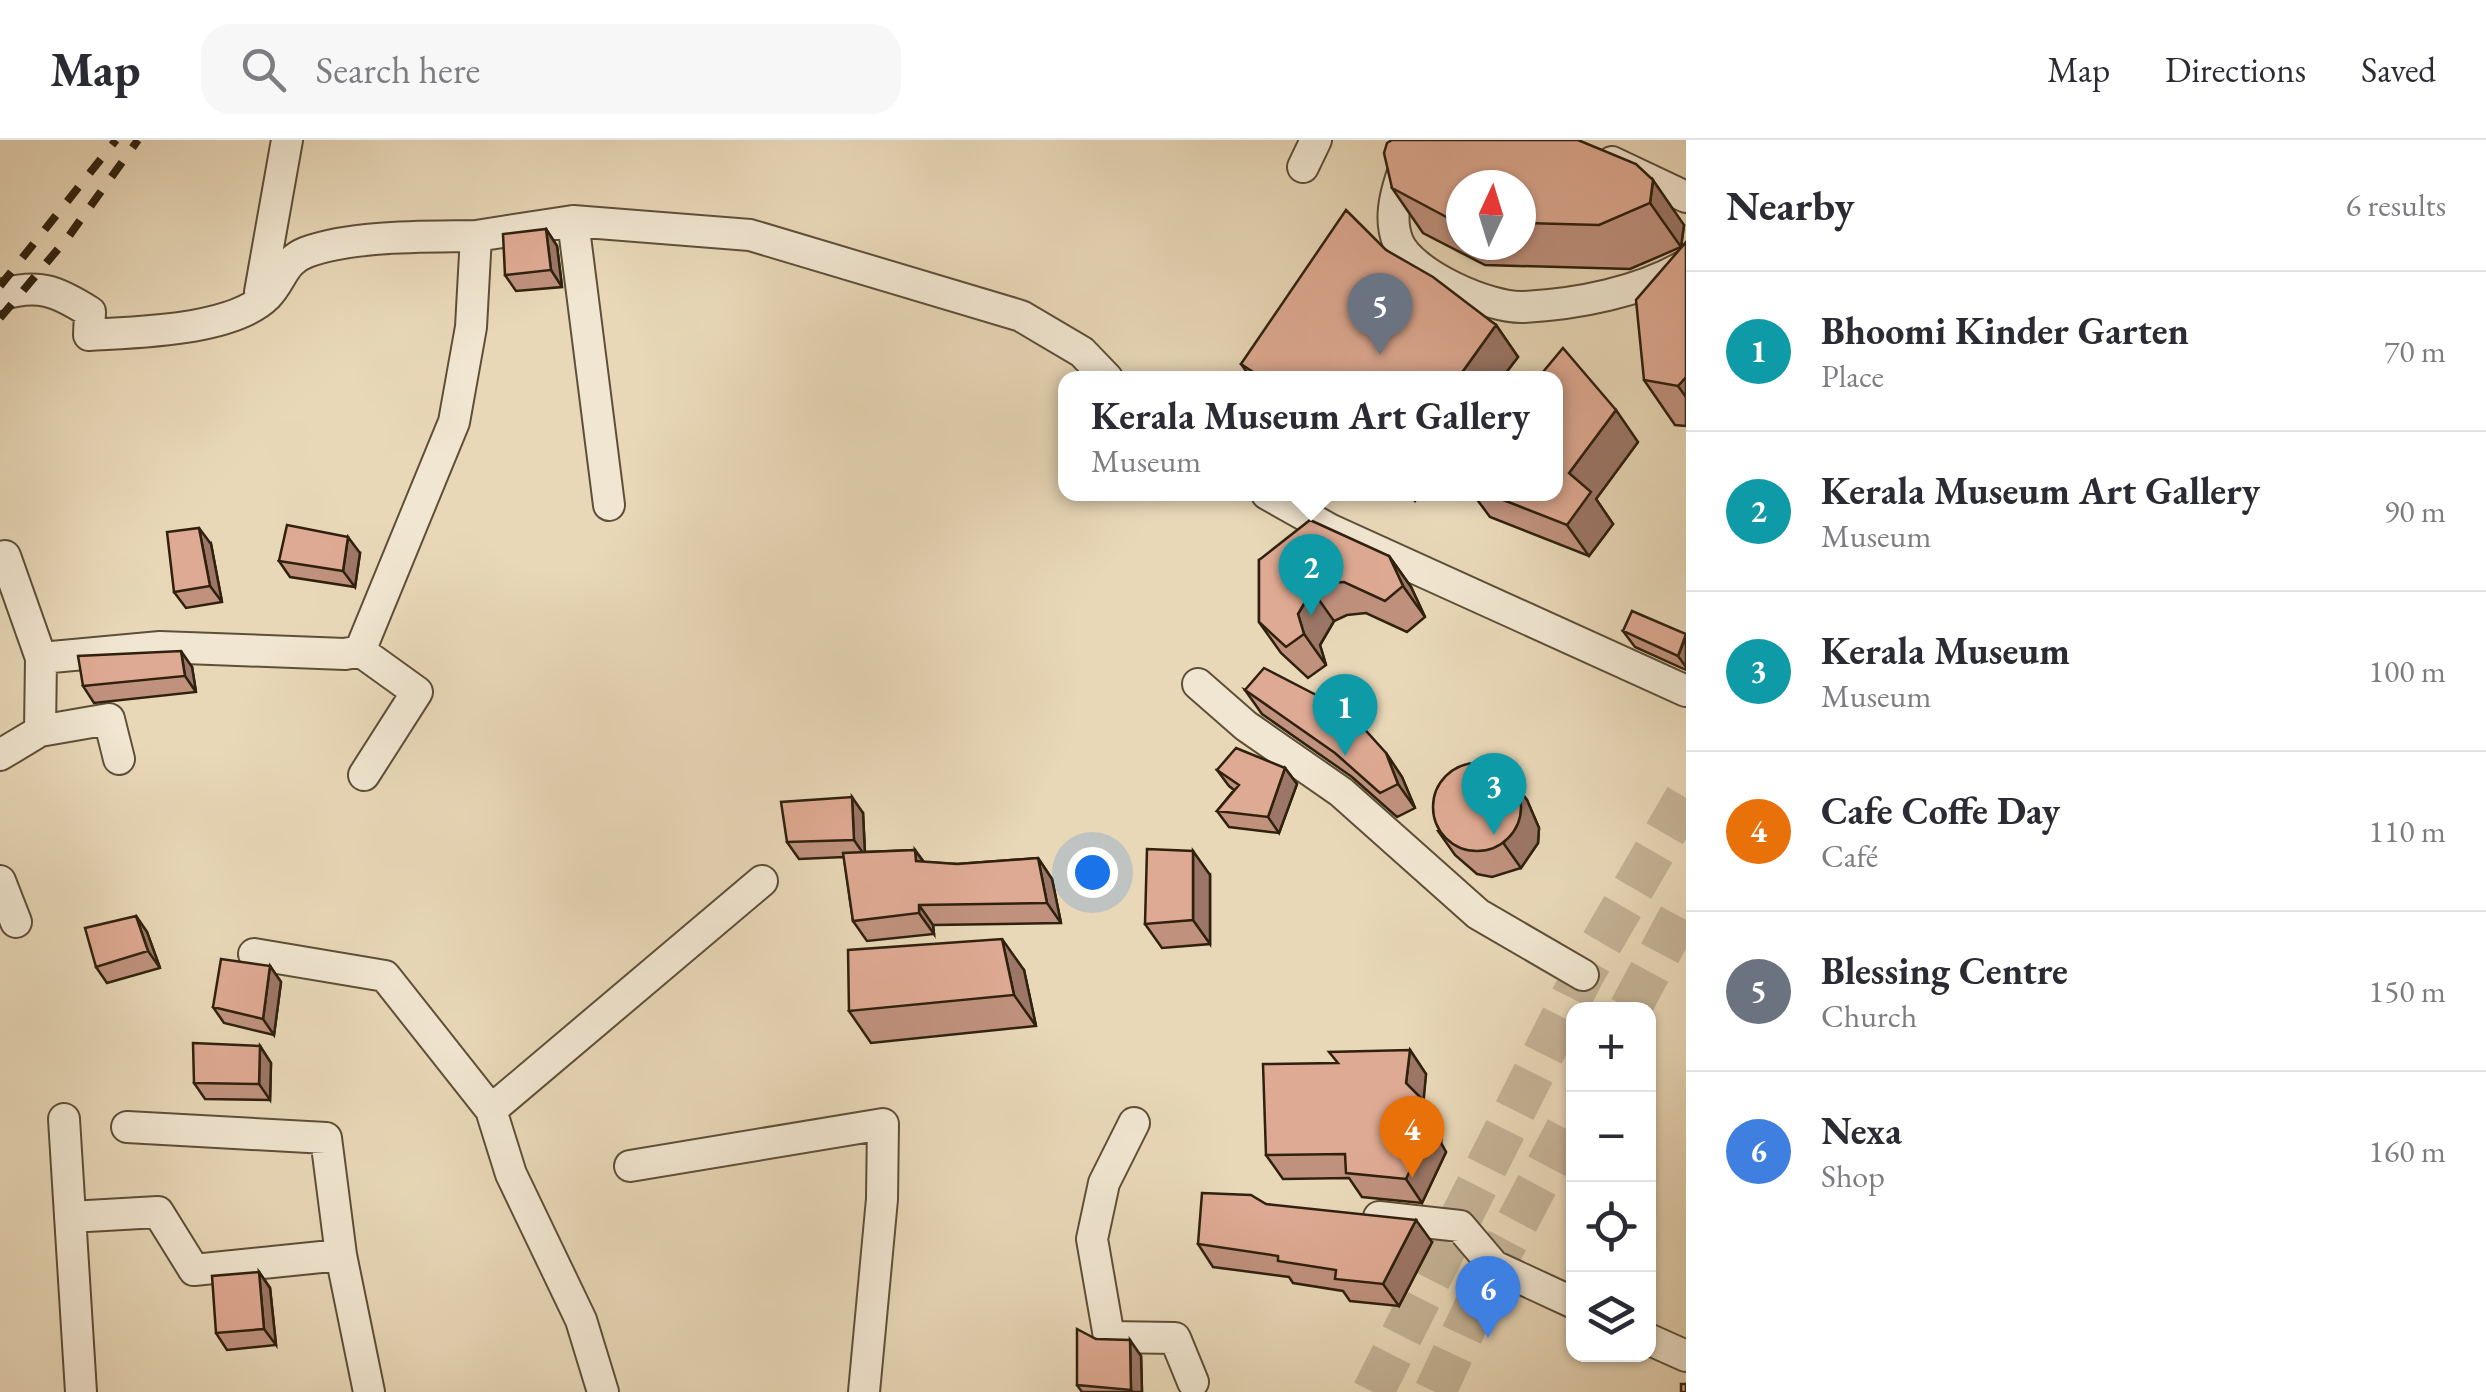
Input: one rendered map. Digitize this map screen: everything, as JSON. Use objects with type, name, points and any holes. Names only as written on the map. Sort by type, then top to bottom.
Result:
[{"type":"street","points":[[259,300],[286,140]]},
{"type":"street","points":[[1448,151],[1402,175],[1393,205],[1398,244],[1442,285],[1520,308],[1652,285],[1686,265]]},
{"type":"street","points":[[1590,155],[1636,170],[1686,197]]},
{"type":"street","points":[[0,295],[25,286],[63,295],[90,312],[89,335],[139,335],[221,318],[259,300],[267,296],[286,264],[308,251],[416,238],[476,236],[573,221],[750,234],[1021,316],[1082,352],[1100,371]]},
{"type":"street","points":[[573,221],[609,505]]},
{"type":"street","points":[[360,651],[454,422],[471,327],[476,236]]},
{"type":"street","points":[[1279,501],[1331,530],[1686,691]]},
{"type":"street","points":[[5,556],[42,658],[40,731]]},
{"type":"street","points":[[42,658],[160,647],[346,654],[360,651],[417,692],[364,775]]},
{"type":"street","points":[[1198,684],[1246,726],[1340,792],[1478,914],[1584,975]]},
{"type":"street","points":[[0,755],[40,731],[110,719],[118,759]]},
{"type":"street","points":[[490,1110],[762,880]]},
{"type":"street","points":[[0,881],[16,922]]},
{"type":"street","points":[[254,954],[385,976],[490,1110],[511,1174],[581,1320],[602,1392]]},
{"type":"street","points":[[64,1119],[81,1392]]},
{"type":"street","points":[[1134,1123],[1104,1182],[1092,1239],[1109,1337],[1175,1338],[1189,1389]]},
{"type":"street","points":[[630,1166],[884,1124],[882,1199],[864,1392]]},
{"type":"street","points":[[127,1127],[326,1138],[341,1254],[370,1392]]},
{"type":"street","points":[[70,1217],[158,1212],[194,1270],[341,1254]]},
{"type":"street","points":[[1342,1214],[1460,1226],[1494,1266],[1566,1300]]},
{"type":"street","points":[[1656,1343],[1686,1356]]},
{"type":"building","points":[[1578,140],[1636,164],[1653,180],[1650,203],[1599,225],[1536,223],[1536,170],[1446,170],[1446,217],[1392,188],[1384,153],[1387,143]]},
{"type":"building","points":[[1346,210],[1386,250],[1433,277],[1496,325],[1463,371],[1252,371],[1241,364]]},
{"type":"building","points":[[546,229],[551,270],[505,275],[503,234]]},
{"type":"building","points":[[1686,242],[1686,377],[1678,386],[1644,380],[1636,300]]},
{"type":"building","points":[[1563,348],[1616,410],[1569,473],[1591,492],[1567,525],[1506,501],[1563,501],[1563,371],[1544,371]]},
{"type":"building","points":[[1310,520],[1389,556],[1403,586],[1385,601],[1344,582],[1326,583],[1312,590],[1298,614],[1304,634],[1286,647],[1259,622],[1259,560]]},
{"type":"building","points":[[287,525],[348,537],[343,571],[279,561]]},
{"type":"building","points":[[199,528],[210,586],[174,592],[167,532]]},
{"type":"building","points":[[1632,611],[1686,634],[1678,656],[1623,631]]},
{"type":"building","points":[[181,651],[185,676],[83,686],[78,656]]},
{"type":"building","points":[[1264,668],[1349,712],[1386,753],[1398,784],[1380,793],[1335,753],[1245,690]]},
{"type":"building","points":[[1236,748],[1285,768],[1268,817],[1217,811],[1239,785],[1217,770]]},
{"type":"building","points":[[1477,763],[1502,770],[1514,782],[1521,807],[1514,832],[1502,844],[1477,851],[1452,844],[1440,832],[1433,807],[1440,782],[1452,770]]},
{"type":"building","points":[[852,797],[854,840],[787,842],[781,802]]},
{"type":"building","points":[[1147,849],[1193,851],[1193,920],[1145,924]]},
{"type":"building","points":[[915,850],[916,861],[957,864],[1038,858],[1047,903],[919,905],[919,913],[853,921],[843,853]]},
{"type":"building","points":[[136,916],[148,951],[96,967],[85,928]]},
{"type":"building","points":[[1002,939],[1014,995],[849,1011],[848,950]]},
{"type":"building","points":[[221,959],[270,966],[263,1019],[213,1007]]},
{"type":"building","points":[[193,1043],[260,1046],[259,1084],[194,1083]]},
{"type":"building","points":[[1410,1050],[1406,1083],[1425,1102],[1423,1127],[1430,1128],[1406,1179],[1346,1173],[1345,1154],[1266,1155],[1263,1064],[1338,1063],[1329,1052]]},
{"type":"building","points":[[1202,1193],[1251,1195],[1266,1204],[1416,1220],[1383,1284],[1335,1279],[1336,1270],[1278,1261],[1278,1256],[1198,1244]]},
{"type":"building","points":[[259,1272],[264,1329],[216,1333],[212,1276]]},
{"type":"building","points":[[1077,1329],[1096,1339],[1130,1340],[1131,1390],[1077,1385]]},
{"type":"tunnel","points":[[1373,1392],[1583,975],[1686,797]]},
{"type":"tunnel","points":[[1634,1002],[1686,904]]},
{"type":"tunnel","points":[[1435,1392],[1494,1266],[1566,1130]]},
{"type":"railway","points":[[0,286],[116,140]]},
{"type":"railway","points":[[0,318],[69,236],[138,140]]},
{"type":"place","name":"Blessing Centre","points":[[1380,355]]},
{"type":"place","name":"Kerala Museum Art Gallery","points":[[1311,616]]},
{"type":"place","name":"Bhoomi Kinder Garten","points":[[1345,756]]},
{"type":"place","name":"Kerala Museum","points":[[1494,835]]},
{"type":"place","name":"Cafe Coffe Day","points":[[1412,1178]]},
{"type":"place","name":"Nexa","points":[[1488,1338]]}]
